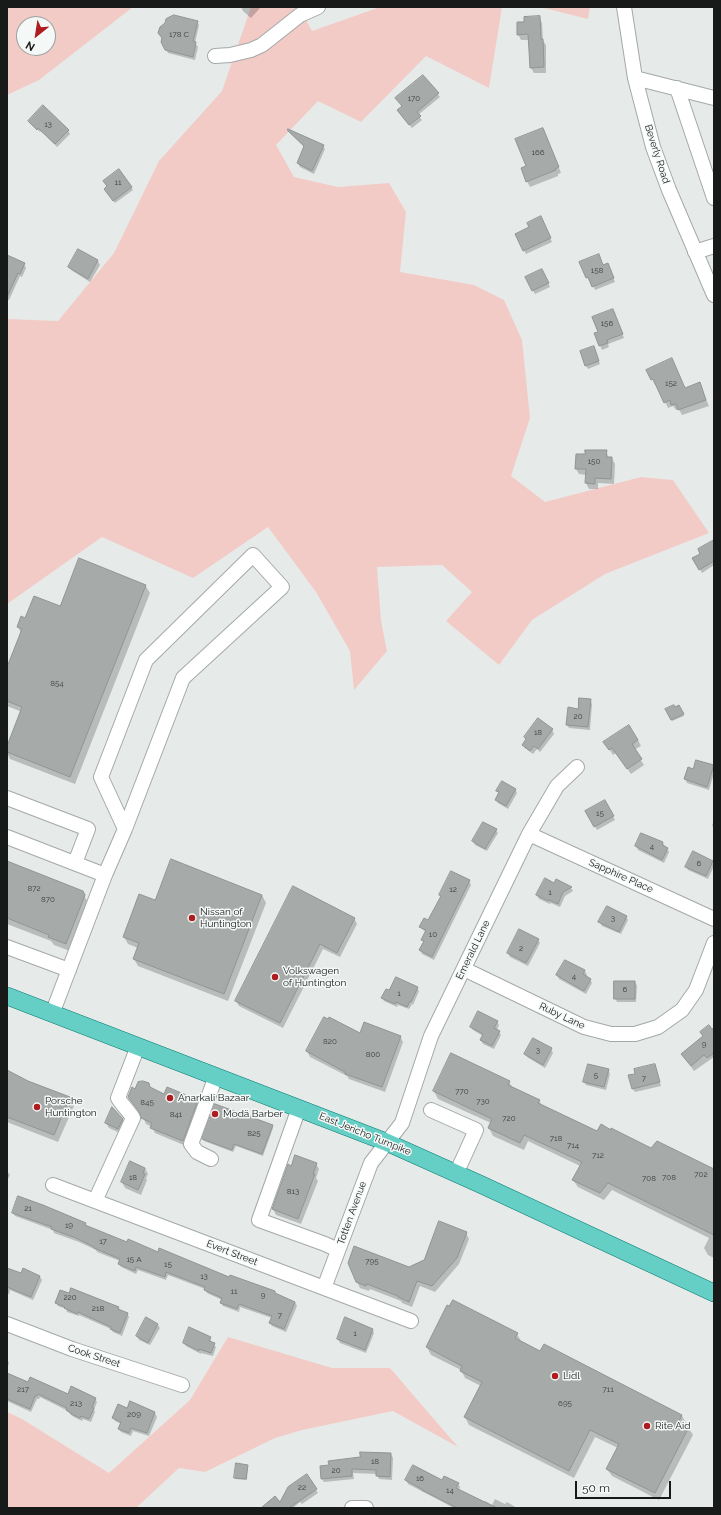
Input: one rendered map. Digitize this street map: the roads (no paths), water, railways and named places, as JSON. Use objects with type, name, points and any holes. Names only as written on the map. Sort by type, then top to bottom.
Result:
[{"type":"main road","name":"East Jericho Turnpike","points":[[7,996],[386,1142],[714,1293]]},
{"type":"street","points":[[215,56],[230,56],[262,45],[300,15],[318,7]]},
{"type":"street","name":"Beverly Road","points":[[624,7],[635,78],[653,148],[669,190],[714,295]]},
{"type":"street","points":[[635,78],[714,98]]},
{"type":"street","points":[[677,88],[714,198]]},
{"type":"street","points":[[695,252],[714,246]]},
{"type":"street","points":[[52,1014],[105,875],[125,829],[183,678],[282,586],[253,555],[146,660],[101,777],[125,829]]},
{"type":"street","name":"Emerald Lane","points":[[386,1142],[402,1123],[431,1036],[529,834],[557,786],[577,767]]},
{"type":"street","points":[[7,798],[88,829],[75,863]]},
{"type":"street","name":"Sapphire Place","points":[[529,834],[714,918]]},
{"type":"street","points":[[7,837],[105,875]]},
{"type":"street","name":"Ruby Lane","points":[[464,969],[584,1028],[611,1034],[635,1034],[658,1026],[682,1010],[696,990],[714,943]]},
{"type":"street","points":[[7,947],[69,970]]},
{"type":"street","points":[[95,1202],[133,1118],[118,1098],[138,1046]]},
{"type":"street","points":[[211,1159],[197,1152],[191,1144],[216,1076]]},
{"type":"street","points":[[299,1108],[259,1220],[338,1250]]},
{"type":"street","points":[[431,1110],[476,1130],[456,1174]]},
{"type":"street","name":"Totten Avenue","points":[[324,1288],[371,1162],[386,1142]]},
{"type":"street","name":"Evert Street","points":[[53,1185],[411,1321]]},
{"type":"street","name":"Cook Street","points":[[7,1324],[72,1349],[182,1385]]},
{"type":"street","points":[[352,1508],[366,1508]]},
{"type":"place","name":"Nissan of Huntington","points":[[192,918]]},
{"type":"place","name":"Volkswagen of Huntington","points":[[275,977]]},
{"type":"place","name":"Anarkali Bazaar","points":[[170,1098]]},
{"type":"place","name":"Porsche Huntington","points":[[37,1107]]},
{"type":"place","name":"Modä Barber","points":[[215,1114]]},
{"type":"place","name":"Lidl","points":[[555,1376]]},
{"type":"place","name":"Rite Aid","points":[[647,1426]]}]
